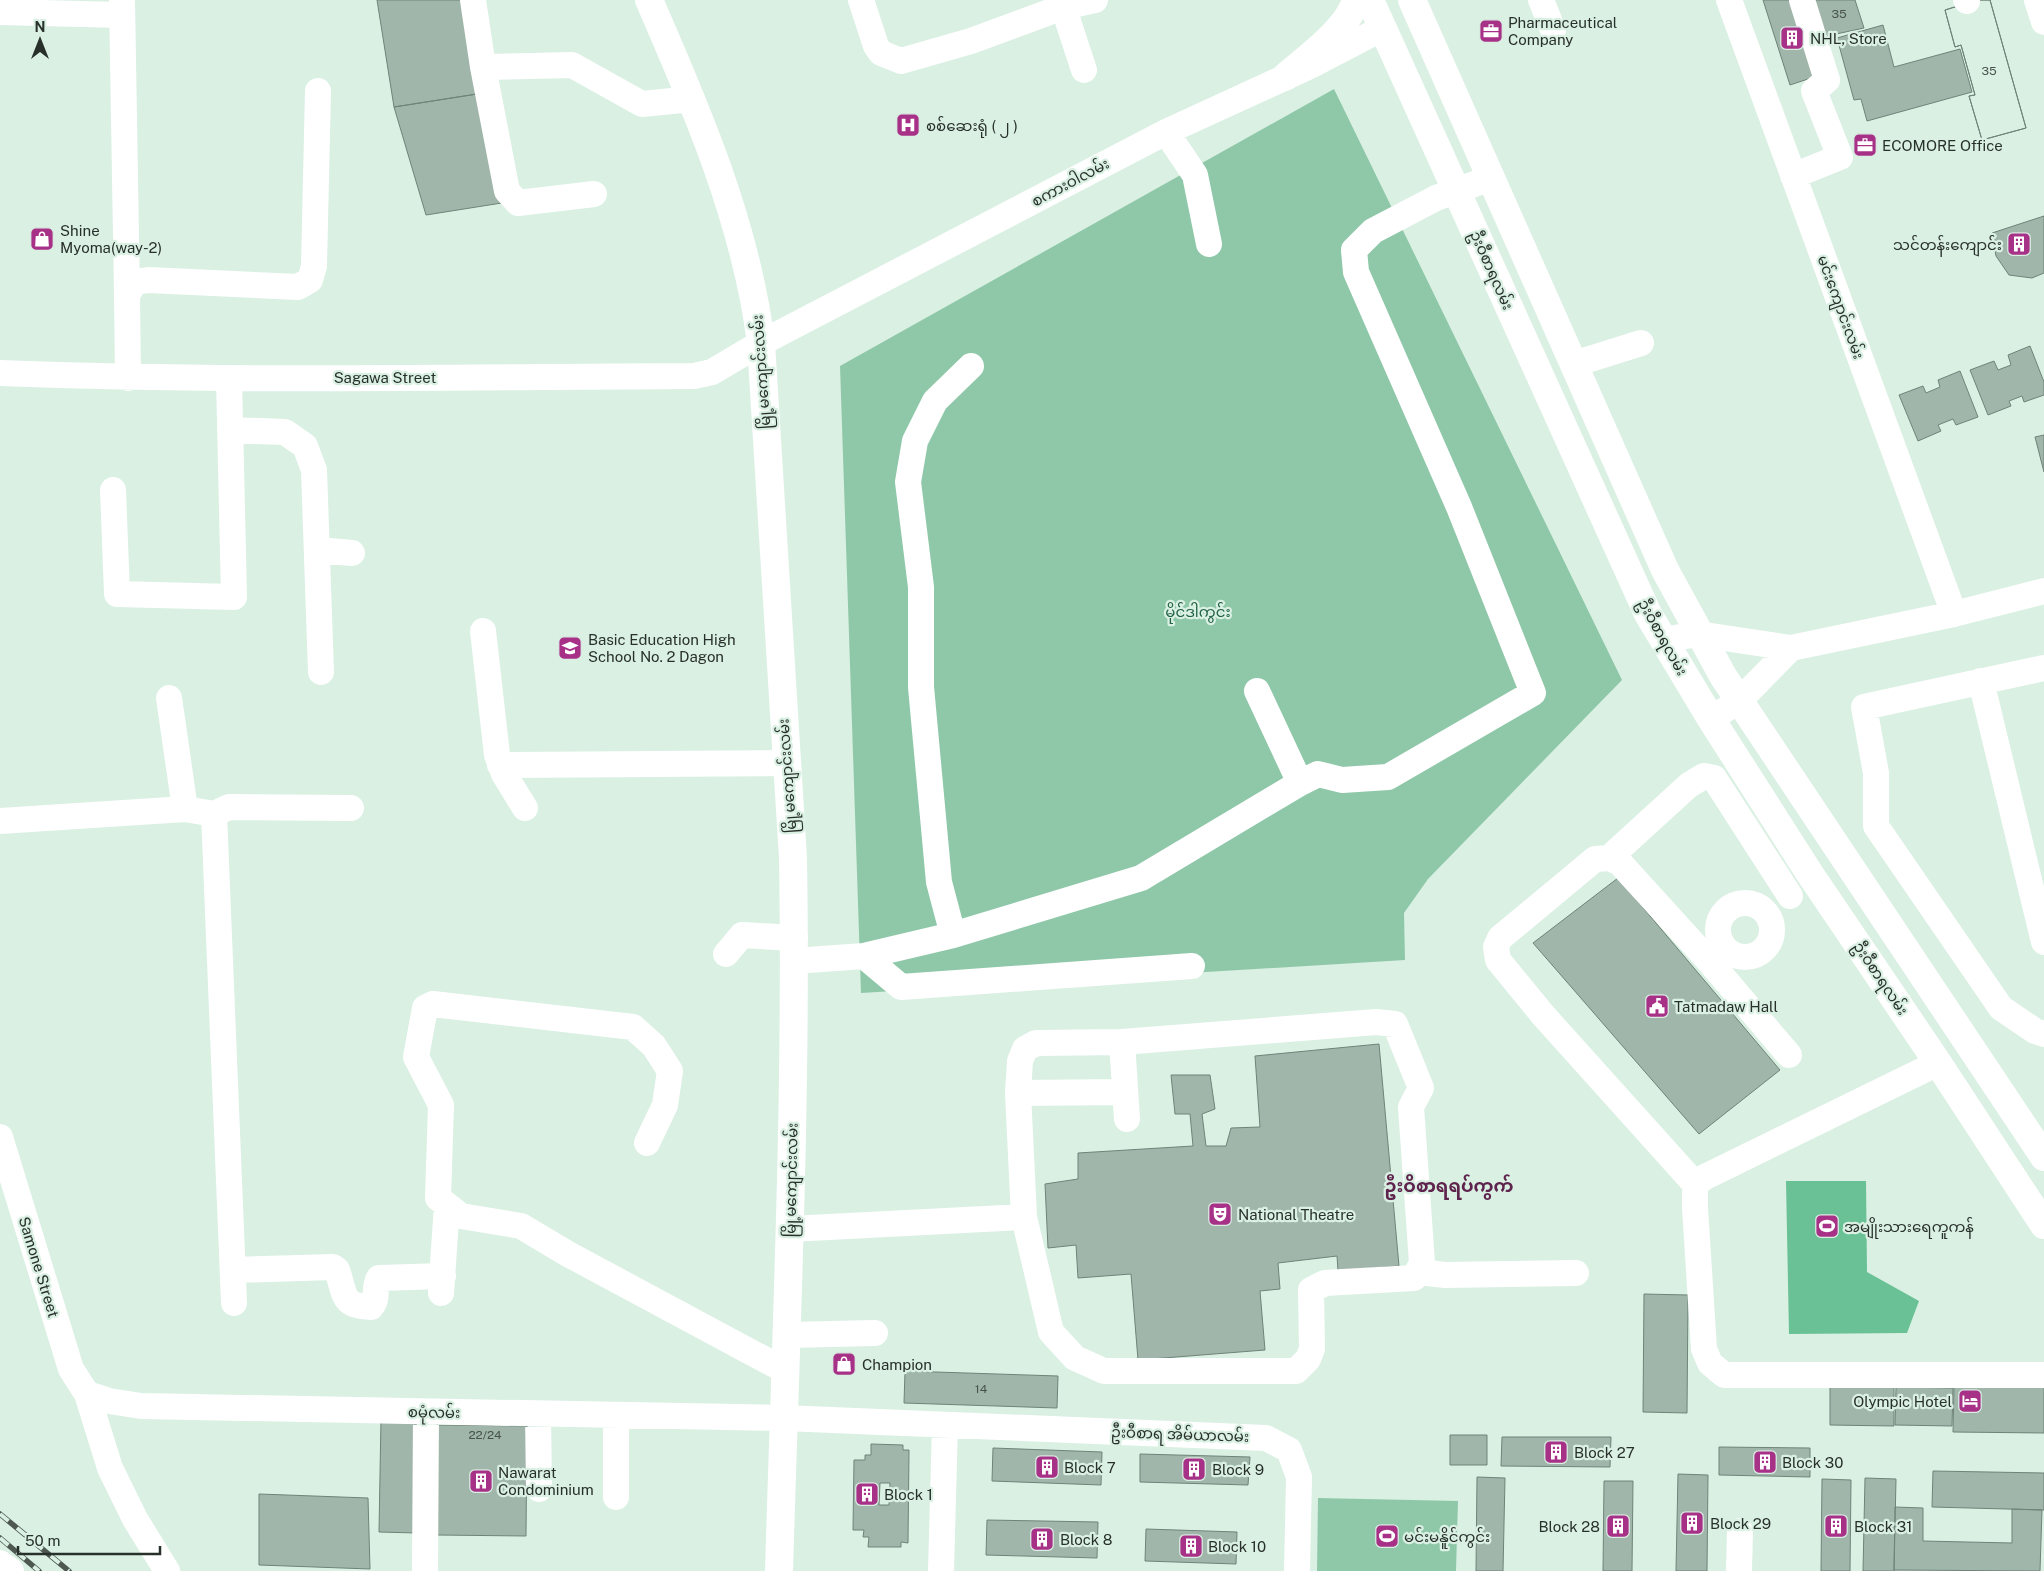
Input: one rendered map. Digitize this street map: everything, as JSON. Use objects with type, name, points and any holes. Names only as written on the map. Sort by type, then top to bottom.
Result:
[{"type":"main road","name":"မြို့မကျောင်းလမ်း","points":[[649,0],[692,99],[728,198],[756,305],[761,342],[793,858],[794,950],[788,1335],[779,1571]]},
{"type":"main road","points":[[1285,77],[1327,40],[1346,18],[1356,0]]},
{"type":"main road","name":"ဦးဝီစာရလမ်း","points":[[1370,0],[1648,614],[1710,719],[2044,1226]]},
{"type":"main road","points":[[1417,1],[1491,178],[1640,515],[1665,570],[1698,634],[1850,869],[2044,1157]]},
{"type":"main road","points":[[1542,379],[1574,364]]},
{"type":"main road","points":[[1610,530],[1640,515]]},
{"type":"main road","points":[[1820,887],[1850,869]]},
{"type":"main road","points":[[1941,1068],[1976,1055]]},
{"type":"street","points":[[473,0],[483,67],[507,191],[510,196],[518,203],[594,194]]},
{"type":"street","points":[[861,0],[876,46],[881,54],[902,61],[971,42],[1062,4],[1095,0]]},
{"type":"street","points":[[1541,0],[1553,30]]},
{"type":"street","name":"မင်းကျောင်းလမ်း","points":[[1728,0],[1954,614]]},
{"type":"street","points":[[1793,176],[1840,158],[1814,91],[1827,80],[1802,0]]},
{"type":"street","points":[[2037,0],[2044,22]]},
{"type":"street","points":[[1062,4],[1084,70]]},
{"type":"street","points":[[0,12],[122,8],[128,378]]},
{"type":"street","name":"စကားဝါလမ်း","points":[[761,342],[1166,132],[1285,77],[1382,28]]},
{"type":"street","points":[[483,67],[572,65],[642,104],[692,99]]},
{"type":"street","points":[[127,295],[135,282],[148,280],[298,287],[310,280],[314,266],[318,91]]},
{"type":"street","points":[[1166,132],[1194,175],[1208,244]]},
{"type":"street","points":[[726,954],[742,935],[794,950],[864,956],[953,935],[1141,878],[1318,774],[1342,780],[1388,777],[1533,693],[1459,507],[1356,272],[1354,250],[1373,231],[1455,190],[1491,178]]},
{"type":"street","name":"Sagawa Street","points":[[0,373],[128,378],[694,376],[712,372],[761,342]]},
{"type":"street","points":[[1574,364],[1641,343]]},
{"type":"street","points":[[953,935],[939,882],[921,687],[921,587],[908,482],[915,441],[935,400],[971,366]]},
{"type":"street","points":[[113,490],[117,594],[234,597],[229,378]]},
{"type":"street","points":[[230,430],[285,432],[305,446],[314,470],[320,672]]},
{"type":"street","points":[[316,550],[352,552]]},
{"type":"street","points":[[1663,640],[1698,634],[1791,648],[1954,614],[2044,591]]},
{"type":"street","points":[[483,631],[500,765],[526,808]]},
{"type":"street","points":[[1710,719],[1740,700],[1791,648]]},
{"type":"street","points":[[2044,668],[1864,707],[1876,773],[1876,826],[2002,1008],[2035,1031],[2044,1034]]},
{"type":"street","points":[[1981,682],[2044,942]]},
{"type":"street","points":[[1257,691],[1300,783]]},
{"type":"street","points":[[169,698],[185,809]]},
{"type":"street","points":[[500,765],[786,763]]},
{"type":"street","points":[[1609,858],[1689,784],[1704,776],[1714,778],[1790,896]]},
{"type":"street","points":[[0,821],[185,809],[214,814],[229,807],[351,808]]},
{"type":"street","points":[[214,814],[234,1303]]},
{"type":"street","points":[[1789,1055],[1717,955],[1620,863],[1609,858],[1595,859],[1500,938],[1496,947],[1498,960],[1543,1015],[1695,1184],[1704,1350],[1710,1363],[1724,1375],[2044,1375]]},
{"type":"street","points":[[1766,912],[1790,896],[1820,887]]},
{"type":"street","points":[[1740,903],[1754,904],[1766,912],[1772,925],[1771,939],[1763,951],[1750,957],[1717,955],[1719,921],[1727,909],[1740,903]]},
{"type":"street","points":[[864,956],[902,987],[1192,966]]},
{"type":"street","points":[[647,1143],[665,1105],[670,1071],[654,1046],[633,1027],[428,1005],[425,1008],[416,1057],[441,1106],[438,1198],[460,1216],[521,1226],[568,1254],[786,1371]]},
{"type":"street","points":[[1376,1022],[1395,1024],[1421,1088],[1411,1107],[1421,1254],[1419,1272],[1414,1278],[1325,1283],[1312,1290],[1312,1348],[1308,1359],[1296,1371],[1104,1371],[1075,1358],[1051,1332],[1024,1217],[1018,1093],[1020,1061],[1025,1049],[1036,1043],[1122,1042],[1376,1022]]},
{"type":"street","points":[[1122,1042],[1126,1119]]},
{"type":"street","points":[[1695,1184],[1705,1177],[1941,1068]]},
{"type":"street","points":[[1018,1093],[1125,1092]]},
{"type":"street","name":"Samone Street","points":[[0,1137],[10,1211],[71,1369],[87,1394],[110,1468],[135,1519],[167,1571]]},
{"type":"street","points":[[233,1270],[333,1267],[337,1270],[348,1302],[354,1306],[371,1307],[375,1303],[377,1281],[379,1278],[442,1285],[448,1205]]},
{"type":"street","points":[[790,1229],[1024,1217]]},
{"type":"street","points":[[1419,1272],[1445,1275],[1576,1273]]},
{"type":"street","points":[[788,1335],[875,1333]]},
{"type":"street","name":"စမုံလမ်း","points":[[87,1394],[108,1401],[141,1406],[784,1418]]},
{"type":"street","points":[[425,1571],[426,1412]]},
{"type":"street","points":[[538,1414],[538,1489]]},
{"type":"street","points":[[616,1415],[616,1497]]},
{"type":"street","name":"ဦးဝီစာရ အိမ်ယာလမ်း","points":[[784,1418],[1266,1438],[1289,1450],[1299,1478],[1297,1571]]},
{"type":"street","points":[[941,1571],[945,1426]]},
{"type":"street","points":[[1740,1531],[1740,1571]]},
{"type":"street","points":[[0,1563],[11,1571]]},
{"type":"green space","name":"မိုင်ဒါကွင်း","points":[[1334,89],[1622,680],[1428,879],[1404,913],[1405,960],[861,993],[840,366]]},
{"type":"green space","name":"မင်းမနိူင်ကွင်း","points":[[1318,1498],[1458,1501],[1456,1571],[1317,1571]]},
{"type":"shaded area","name":"အမျိုးသားရေကူကန်","points":[[1786,1181],[1866,1181],[1867,1272],[1919,1301],[1907,1333],[1789,1334]]},
{"type":"building","points":[[377,0],[462,0],[477,94],[394,107]]},
{"type":"building","name":"NHL, Store","points":[[1763,0],[1796,0],[1820,75],[1790,85]]},
{"type":"building","points":[[1813,0],[1855,0],[1864,28],[1827,36]]},
{"type":"building","points":[[1977,0],[1990,0],[2026,128],[1982,140],[1969,96],[1975,95],[1961,45],[1955,47],[1945,10]]},
{"type":"building","points":[[1978,0],[1990,0],[2026,128],[1982,140],[1969,96],[1975,95],[1961,45],[1955,47],[1945,10]]},
{"type":"building","points":[[1883,25],[1894,67],[1960,49],[1972,92],[1867,121],[1861,99],[1854,100],[1837,38]]},
{"type":"building","points":[[477,94],[508,202],[426,215],[394,107]]},
{"type":"building","name":"ECOMORE Office","points":[[1869,139],[1872,148],[1860,151],[1858,142]]},
{"type":"building","name":"သင်တန်းကျောင်း","points":[[2044,216],[2044,273],[2032,278],[2009,275],[1996,256],[1992,233]]},
{"type":"building","points":[[2030,346],[2044,382],[2044,395],[2024,402],[2022,396],[2009,401],[2011,406],[1988,415],[1970,370],[1994,361],[1998,370],[2011,365],[2008,355]]},
{"type":"building","points":[[1960,371],[1978,417],[1956,425],[1953,419],[1938,425],[1941,431],[1918,441],[1899,395],[1923,386],[1926,393],[1940,387],[1938,380]]},
{"type":"building","points":[[2044,435],[2044,472],[2035,437]]},
{"type":"building","name":"Tatmadaw Hall","points":[[1618,878],[1780,1070],[1699,1134],[1533,943]]},
{"type":"building","name":"National Theatre","points":[[1379,1044],[1399,1266],[1338,1271],[1337,1256],[1278,1263],[1280,1289],[1260,1291],[1265,1350],[1138,1360],[1131,1274],[1078,1278],[1076,1245],[1048,1248],[1045,1184],[1078,1179],[1078,1153],[1193,1146],[1190,1114],[1175,1114],[1171,1075],[1210,1075],[1215,1109],[1202,1114],[1206,1146],[1226,1146],[1231,1128],[1260,1127],[1255,1056]]},
{"type":"building","points":[[1644,1294],[1688,1295],[1687,1413],[1643,1412]]},
{"type":"building","points":[[905,1371],[1058,1376],[1057,1408],[904,1403]]},
{"type":"building","points":[[1830,1385],[1894,1386],[1894,1426],[1830,1425]]},
{"type":"building","points":[[1954,1386],[2044,1387],[2044,1433],[1953,1432]]},
{"type":"building","points":[[1896,1387],[1953,1388],[1952,1426],[1895,1425]]},
{"type":"building","points":[[381,1418],[416,1418],[416,1533],[379,1532]]},
{"type":"building","name":"Nawarat Condominium","points":[[436,1425],[527,1426],[526,1536],[436,1535]]},
{"type":"building","points":[[1450,1435],[1487,1435],[1487,1465],[1450,1465]]},
{"type":"building","name":"Block 27","points":[[1502,1437],[1611,1437],[1610,1467],[1501,1466]]},
{"type":"building","name":"Block 1","points":[[871,1444],[903,1445],[903,1450],[909,1450],[908,1543],[901,1542],[901,1547],[868,1547],[869,1537],[863,1537],[864,1530],[853,1530],[854,1460],[865,1460],[865,1455],[871,1455]],"holes":[[[880,1483],[890,1483],[889,1505],[879,1505]]]},
{"type":"building","name":"Block 30","points":[[1719,1447],[1810,1448],[1810,1477],[1719,1475]]},
{"type":"building","name":"Block 7","points":[[993,1448],[1102,1452],[1101,1485],[992,1481]]},
{"type":"building","name":"Block 9","points":[[1140,1454],[1250,1457],[1248,1485],[1140,1482]]},
{"type":"building","points":[[1933,1471],[2044,1473],[2044,1510],[1932,1507]]},
{"type":"building","name":"Block 29","points":[[1678,1474],[1708,1475],[1707,1571],[1676,1571]]},
{"type":"building","points":[[1477,1477],[1505,1478],[1503,1571],[1476,1571]]},
{"type":"building","points":[[1865,1478],[1896,1479],[1894,1571],[1863,1571]]},
{"type":"building","name":"Block 31","points":[[1822,1479],[1851,1480],[1850,1571],[1821,1571]]},
{"type":"building","name":"Block 28","points":[[1604,1481],[1633,1481],[1632,1571],[1603,1571]]},
{"type":"building","points":[[259,1494],[368,1498],[370,1569],[259,1565]]},
{"type":"building","points":[[1895,1507],[1923,1508],[1923,1541],[2012,1543],[2012,1509],[2042,1510],[2040,1571],[1894,1570]]},
{"type":"building","name":"Block 8","points":[[987,1520],[1098,1522],[1097,1558],[986,1555]]},
{"type":"building","name":"Block 10","points":[[1146,1529],[1237,1532],[1236,1564],[1145,1561]]},
{"type":"railway","points":[[0,1514],[69,1571]]},
{"type":"railway","points":[[0,1538],[39,1571]]},
{"type":"place","name":"Pharmaceutical Company","points":[[1491,31]]},
{"type":"place","name":"NHL, Store","points":[[1792,38]]},
{"type":"place","name":"စစ်ဆေးရုံ ( ၂ )","points":[[908,125]]},
{"type":"place","name":"ECOMORE Office","points":[[1865,145]]},
{"type":"place","name":"Shine Myoma(way-2)","points":[[42,239]]},
{"type":"place","name":"သင်တန်းကျောင်း","points":[[2019,244]]},
{"type":"place","name":"Basic Education High School No. 2 Dagon","points":[[570,648]]},
{"type":"place","name":"Tatmadaw Hall","points":[[1657,1006]]},
{"type":"place","name":"National Theatre","points":[[1220,1214]]},
{"type":"place","name":"အမျိုးသားရေကူကန်","points":[[1827,1226]]},
{"type":"place","name":"Champion","points":[[844,1364]]},
{"type":"place","name":"Olympic Hotel","points":[[1970,1401]]},
{"type":"place","name":"Block 27","points":[[1556,1452]]},
{"type":"place","name":"Block 30","points":[[1765,1462]]},
{"type":"place","name":"Block 7","points":[[1047,1467]]},
{"type":"place","name":"Block 9","points":[[1194,1469]]},
{"type":"place","name":"Nawarat Condominium","points":[[481,1481]]},
{"type":"place","name":"Block 1","points":[[867,1494]]},
{"type":"place","name":"Block 29","points":[[1692,1523]]},
{"type":"place","name":"Block 28","points":[[1618,1526]]},
{"type":"place","name":"Block 31","points":[[1836,1526]]},
{"type":"place","name":"မင်းမနိူင်ကွင်း","points":[[1387,1536]]},
{"type":"place","name":"Block 8","points":[[1042,1539]]},
{"type":"place","name":"Block 10","points":[[1191,1546]]},
{"type":"district","name":"ဦးဝိစာရရပ်ကွက်","points":[[1449,1185]]}]
